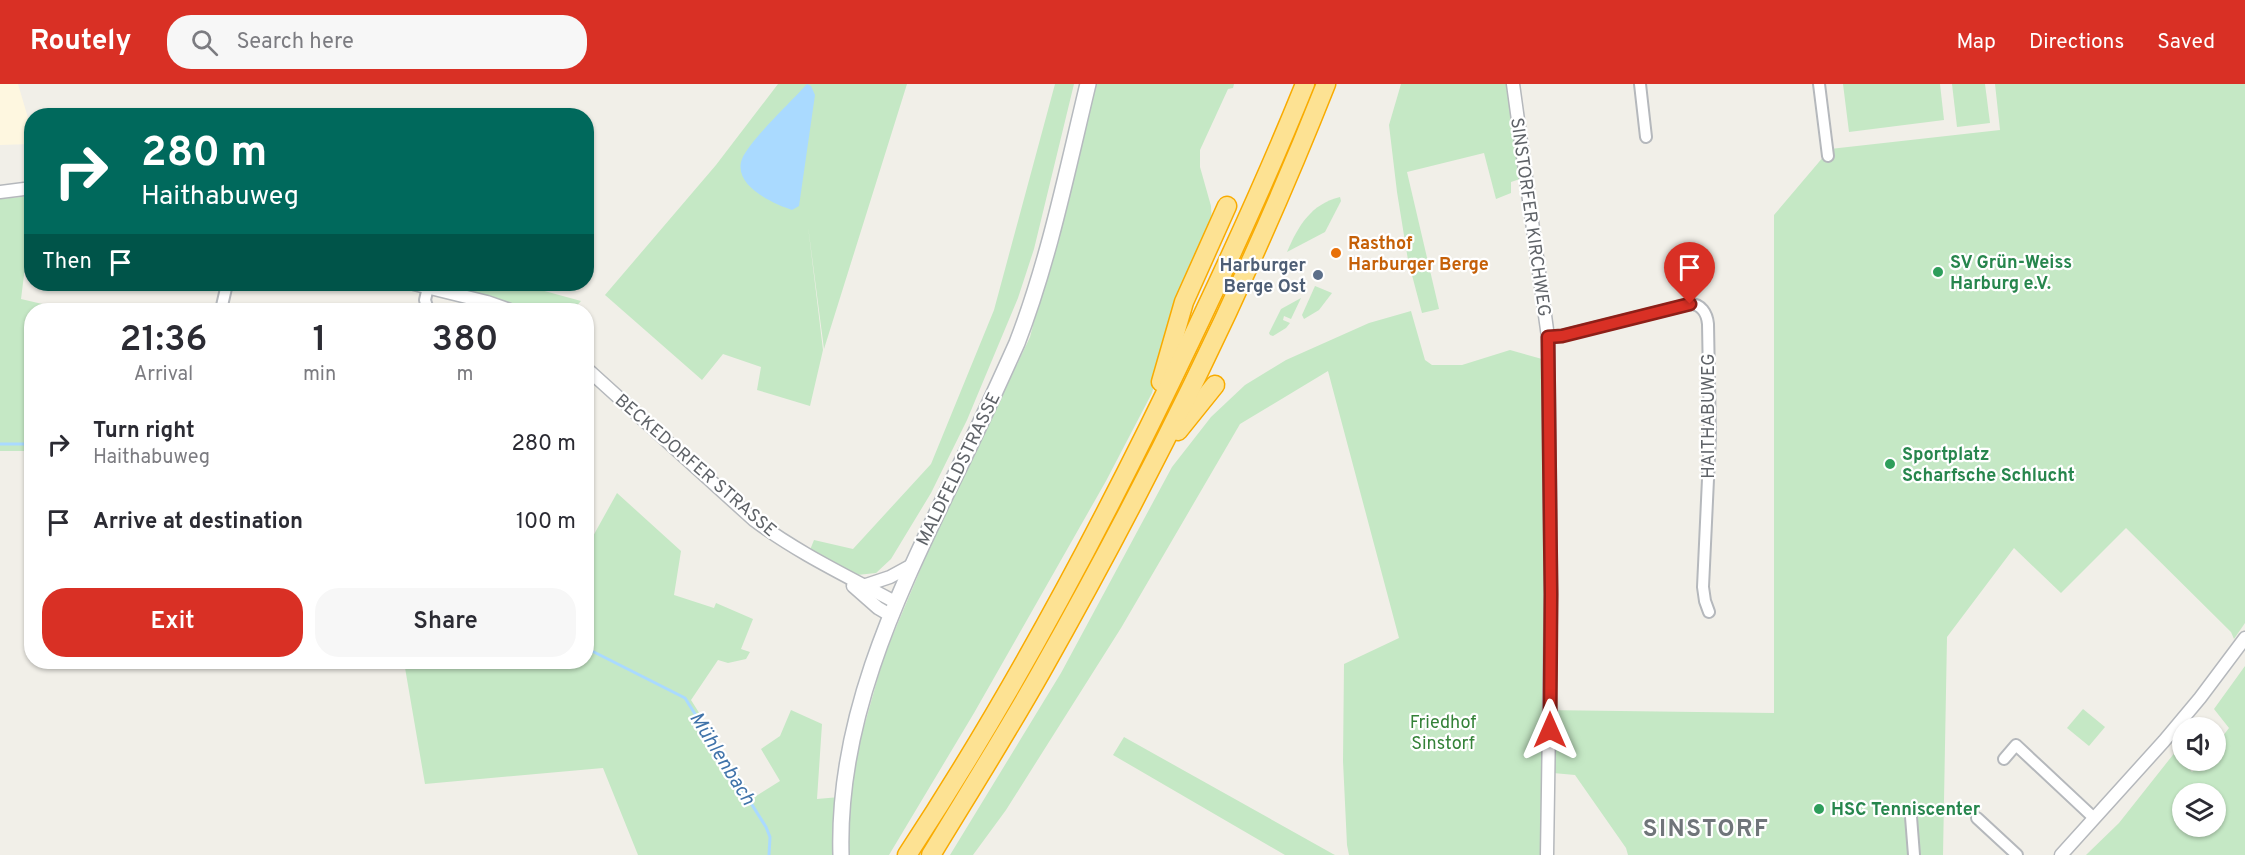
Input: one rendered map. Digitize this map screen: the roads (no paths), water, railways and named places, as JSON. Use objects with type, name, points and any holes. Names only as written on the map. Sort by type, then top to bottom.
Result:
[{"type":"highway","points":[[909,852],[1016,677],[1144,438],[1249,217],[1305,84]]},
{"type":"highway","points":[[931,855],[1040,675],[1149,472],[1260,239],[1326,84]]},
{"type":"highway","points":[[1144,438],[1184,302],[1227,206]]},
{"type":"highway","points":[[1149,472],[1191,413],[1215,385]]},
{"type":"main road","name":"MALDFELDSTRASSE","points":[[841,855],[842,808],[849,751],[866,683],[912,565],[1012,354],[1030,309],[1058,210],[1088,84]]},
{"type":"street","name":"SINSTORFER KIRCHWEG","points":[[1513,84],[1548,337],[1551,594],[1547,855]]},
{"type":"street","points":[[1640,84],[1646,138]]},
{"type":"street","points":[[1819,84],[1828,156]]},
{"type":"street","points":[[0,192],[24,189]]},
{"type":"street","points":[[444,291],[490,303]]},
{"type":"street","name":"HAITHABUWEG","points":[[1548,337],[1562,336],[1686,304],[1698,306],[1705,313],[1710,424],[1702,587],[1709,612]]},
{"type":"street","name":"BECKEDORFER STRASSE","points":[[594,375],[754,520],[777,538],[863,585],[893,609]]},
{"type":"street","points":[[863,585],[890,577],[912,565]]},
{"type":"street","name":"BECKEDORFER STRASSE","points":[[841,575],[878,608],[893,609]]},
{"type":"street","points":[[2061,855],[2164,741],[2245,638]]},
{"type":"street","points":[[2004,759],[2016,745],[2094,818]]},
{"type":"street","points":[[1911,817],[1914,855]]},
{"type":"street","points":[[1977,818],[2017,855]]},
{"type":"water","points":[[807,84],[811,86],[815,95],[799,206],[792,210],[756,192],[748,185],[740,168],[746,151],[753,142]]},
{"type":"waterway","name":"Mühlenbach","points":[[0,444],[24,444]]},
{"type":"waterway","name":"Mühlenbach","points":[[594,652],[685,698],[766,827],[770,837],[769,855]]},
{"type":"place","name":"Rasthof Harburger Berge","points":[[1336,253]]},
{"type":"place","name":"SV Grün-Weiss Harburg e.V.","points":[[1938,272]]},
{"type":"place","name":"Harburger Berge Ost","points":[[1318,275]]},
{"type":"place","name":"Sportplatz Scharfsche Schlucht","points":[[1890,464]]},
{"type":"place","name":"HSC Tenniscenter","points":[[1819,809]]},
{"type":"district","name":"SINSTORF","points":[[1706,828]]},
{"type":"park label","name":"Friedhof Sinstorf","points":[[1443,732]]}]
